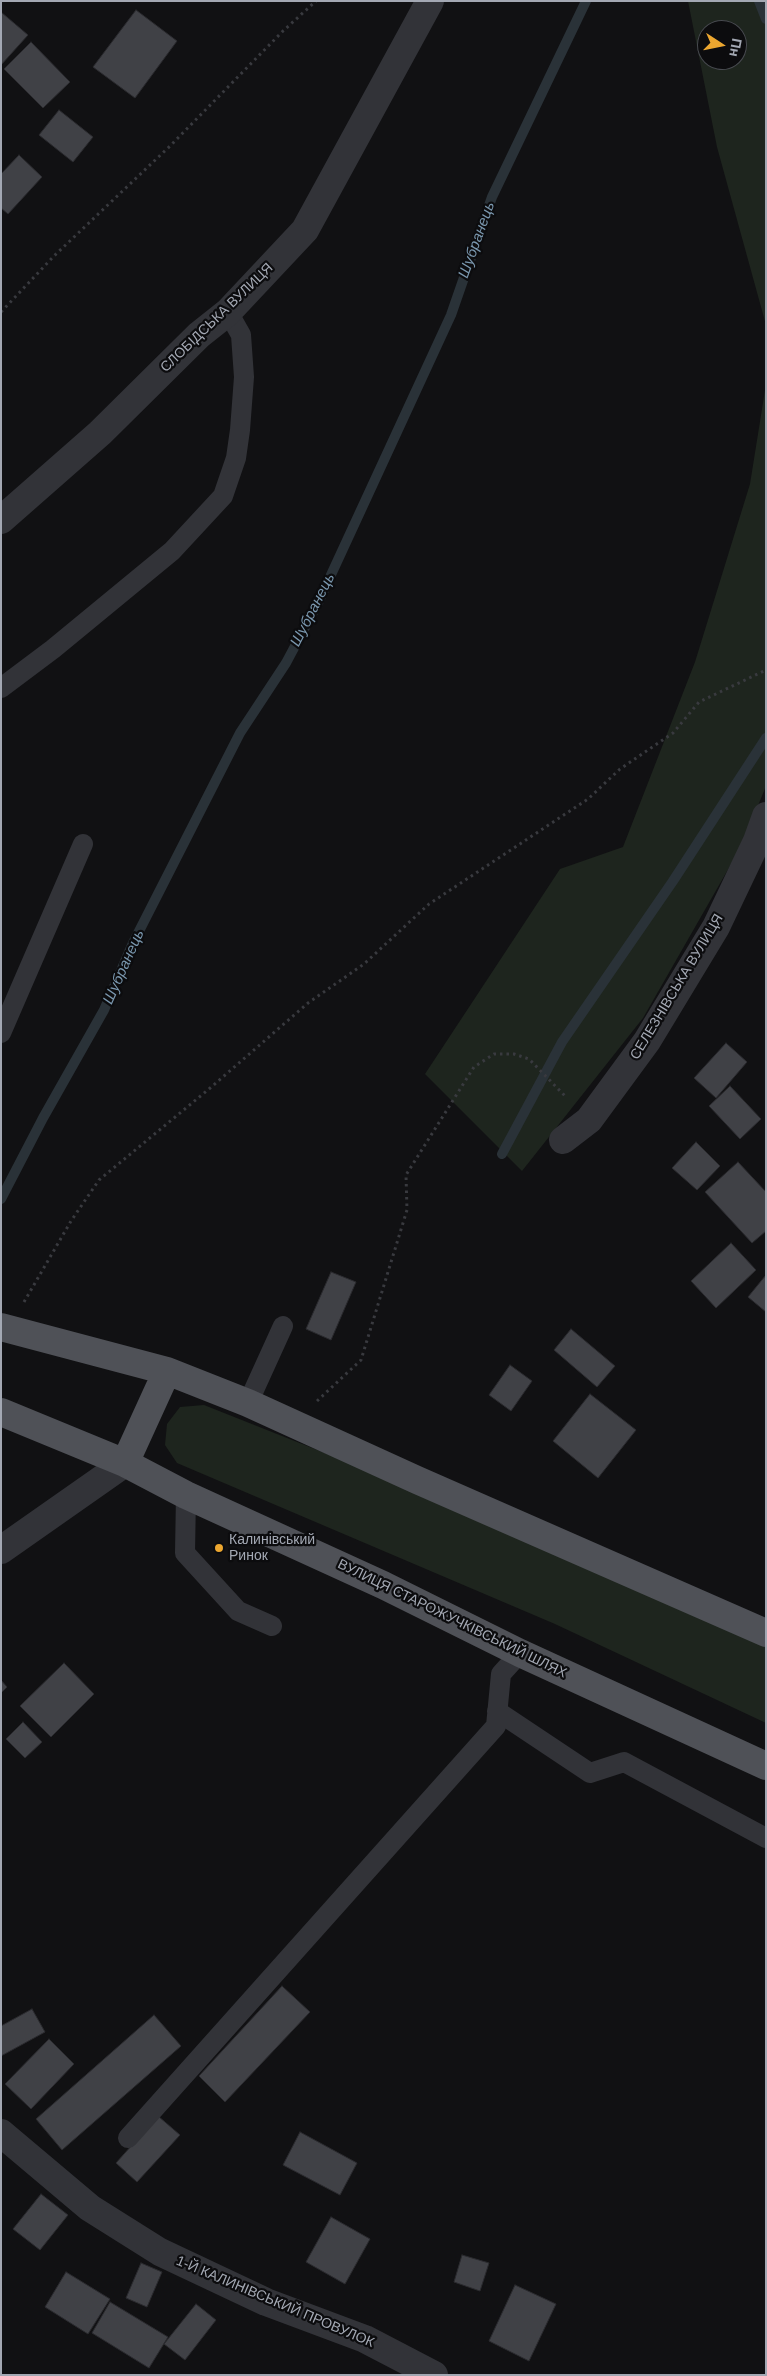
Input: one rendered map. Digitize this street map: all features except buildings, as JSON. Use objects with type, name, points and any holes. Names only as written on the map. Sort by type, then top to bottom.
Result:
[{"type":"main road","points":[[4,1328],[74,1344],[167,1371],[248,1403],[417,1480],[766,1633]]},
{"type":"main road","points":[[125,1463],[167,1371]]},
{"type":"main road","name":"ВУЛИЦЯ СТАРОЖУЧКІВСЬКИЙ ШЛЯХ","points":[[1,1412],[125,1463],[186,1495],[383,1585],[520,1653],[766,1766]]},
{"type":"street","name":"СЛОБІДСЬКА ВУЛИЦЯ","points":[[1,520],[100,433],[199,335],[228,312],[305,230],[430,1]]},
{"type":"street","name":"СЕЛЕЗНІВСЬКА ВУЛИЦЯ","points":[[563,1140],[589,1120],[647,1041],[716,927],[757,841],[766,816]]},
{"type":"street","points":[[1,1550],[125,1463]]},
{"type":"street","name":"1-Й КАЛИНІВСЬКИЙ ПРОВУЛОК","points":[[1,2133],[90,2208],[160,2252],[266,2302],[365,2339],[434,2375]]},
{"type":"lane","points":[[1,688],[53,649],[172,551],[200,524],[224,496],[236,458],[244,377],[241,335],[228,312]]},
{"type":"lane","points":[[1,1034],[83,844]]},
{"type":"lane","points":[[248,1403],[283,1326]]},
{"type":"lane","points":[[186,1495],[185,1553],[238,1611],[272,1626]]},
{"type":"lane","points":[[128,2138],[452,1778],[496,1726],[501,1674],[520,1653]]},
{"type":"lane","points":[[497,1711],[590,1772],[624,1762],[766,1838]]},
{"type":"path","points":[[1,312],[54,256],[170,146],[283,31],[316,1]]},
{"type":"path","points":[[4,1328],[99,1180],[215,1084],[308,1003],[364,964],[429,904],[588,799],[620,769],[673,734],[699,702],[766,670]]},
{"type":"path","points":[[293,1422],[361,1360],[407,1210],[406,1175],[474,1067],[494,1054],[514,1054],[529,1059],[563,1095]]},
{"type":"shaded area","points":[[688,1],[766,1],[766,325],[717,147],[702,70],[747,70],[747,20],[697,20],[697,46]]},
{"type":"shaded area","points":[[766,384],[766,786],[742,845],[643,1018],[522,1171],[425,1074],[560,869],[623,847],[695,662],[750,484]]},
{"type":"shaded area","points":[[204,1405],[428,1494],[766,1646],[766,1723],[555,1624],[177,1463],[165,1445],[167,1424],[180,1407]]},
{"type":"waterway","name":"Шубранець","points":[[1,1199],[43,1118],[104,1010],[133,943],[240,733],[286,663],[318,603],[451,315],[492,197],[586,1]]},
{"type":"waterway","points":[[759,1],[766,19]]},
{"type":"waterway","points":[[502,1154],[562,1042],[673,881],[766,738]]},
{"type":"place","name":"Калинівський Ринок","points":[[219,1548]]}]
